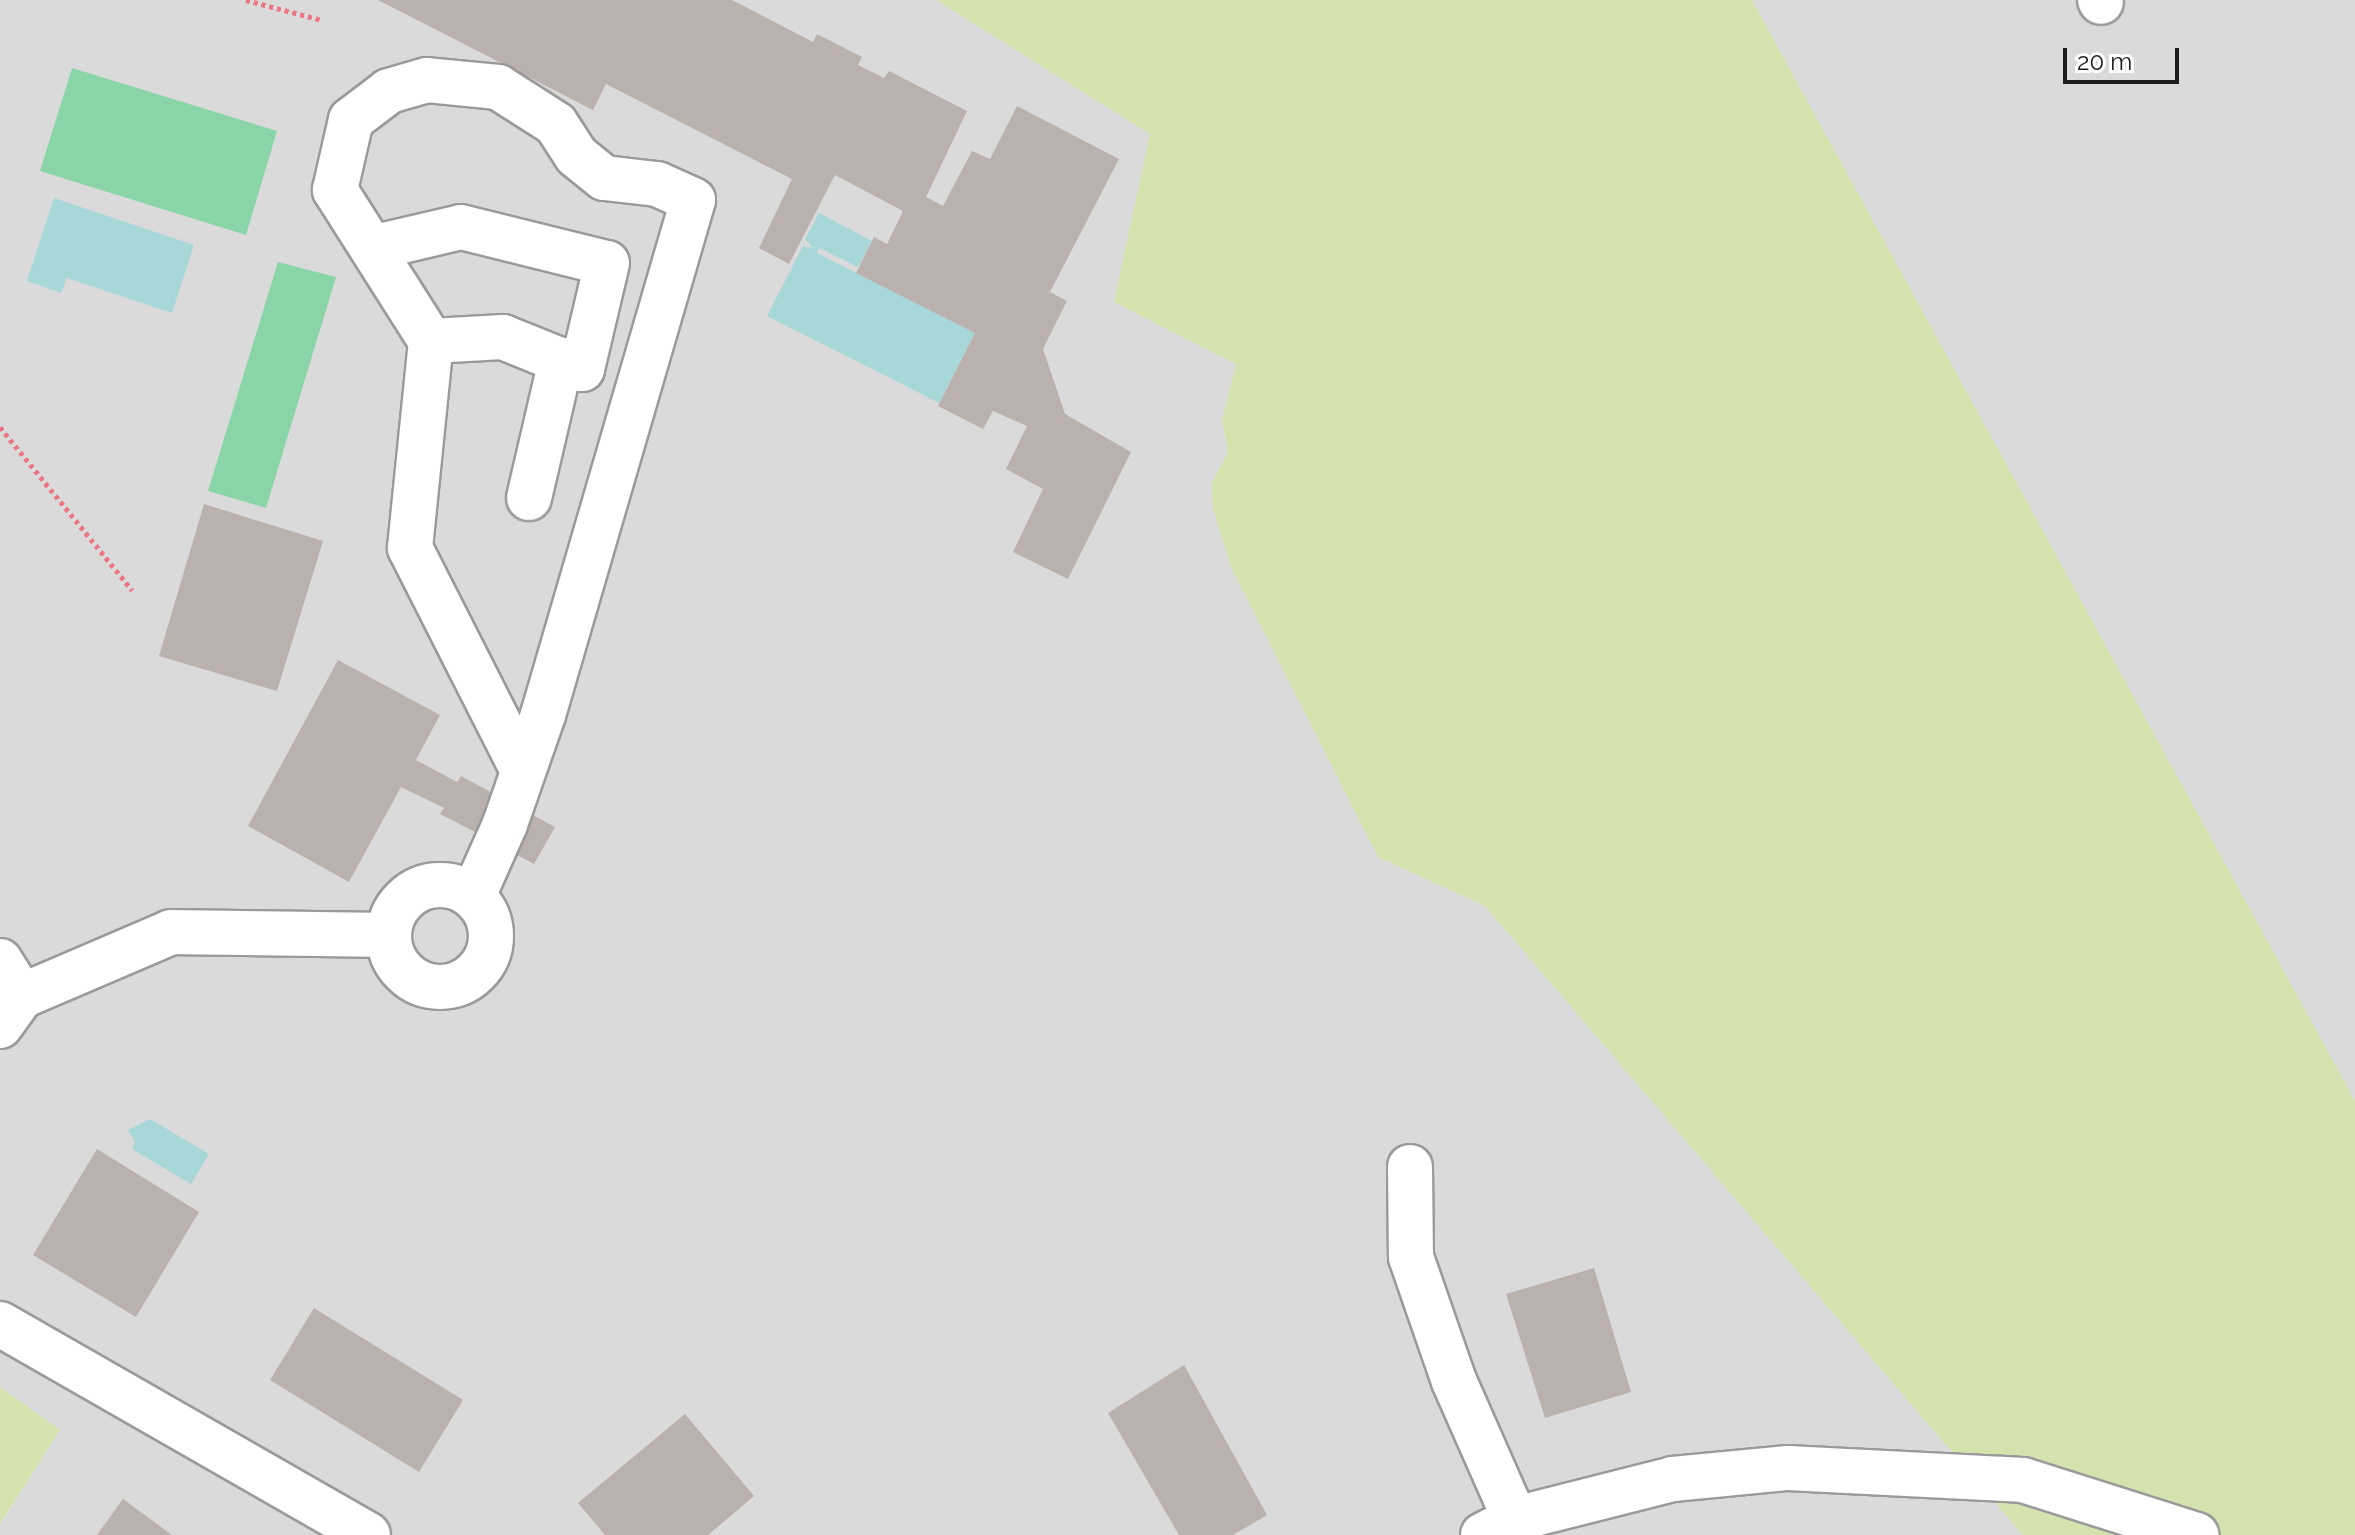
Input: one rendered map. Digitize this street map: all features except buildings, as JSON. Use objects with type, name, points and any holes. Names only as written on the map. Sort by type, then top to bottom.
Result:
[{"type":"street","points":[[473,896],[505,824],[521,767],[543,715],[693,200],[657,184],[604,178],[576,155],[556,124],[498,87],[427,80],[389,91],[351,120],[335,190],[376,247],[431,341],[410,548],[521,767]]},
{"type":"street","points":[[376,247],[461,227],[607,263],[582,369],[503,337],[431,341]]},
{"type":"street","points":[[529,498],[561,360]]},
{"type":"street","points":[[452,886],[473,896],[488,917],[491,944],[481,967],[461,984],[436,988],[411,980],[394,960],[388,935],[393,913],[419,890],[452,886]]},
{"type":"street","points":[[7,995],[171,932],[388,935]]},
{"type":"street","points":[[1410,1167],[1411,1257],[1454,1381],[1499,1527],[1568,1521],[1673,1479],[1788,1468],[2023,1480],[2196,1535]]},
{"type":"street","points":[[0,1324],[368,1535]]},
{"type":"path","points":[[246,0],[322,20]]},
{"type":"path","points":[[0,427],[132,590]]},
{"type":"shaded area","points":[[0,0],[936,0],[1151,134],[1114,302],[1236,364],[1222,421],[1228,452],[1212,482],[1378,857],[1485,906],[2023,1535],[0,1535],[0,1525],[60,1430],[0,1387]]},
{"type":"shaded area","points":[[1752,0],[2355,0],[2355,1101],[2317,1040]]},
{"type":"green space","points":[[936,0],[1752,0],[2355,1101],[2355,1535],[2023,1535],[1485,906],[1378,857],[1231,567],[1213,508],[1212,482],[1228,452],[1222,421],[1236,364],[1114,302],[1150,134]]},
{"type":"green space","points":[[72,68],[277,131],[246,235],[40,171]]},
{"type":"green space","points":[[278,262],[336,277],[266,508],[208,491]]},
{"type":"green space","points":[[0,1387],[60,1430],[0,1524]]},
{"type":"water","points":[[54,198],[194,245],[172,313],[67,278],[61,293],[27,281]]},
{"type":"water","points":[[819,213],[872,241],[858,267],[819,248],[817,253],[975,333],[939,403],[767,316],[803,246],[813,248],[805,239]]},
{"type":"water","points":[[150,1119],[209,1154],[191,1184],[132,1149],[135,1142],[128,1130]]}]
